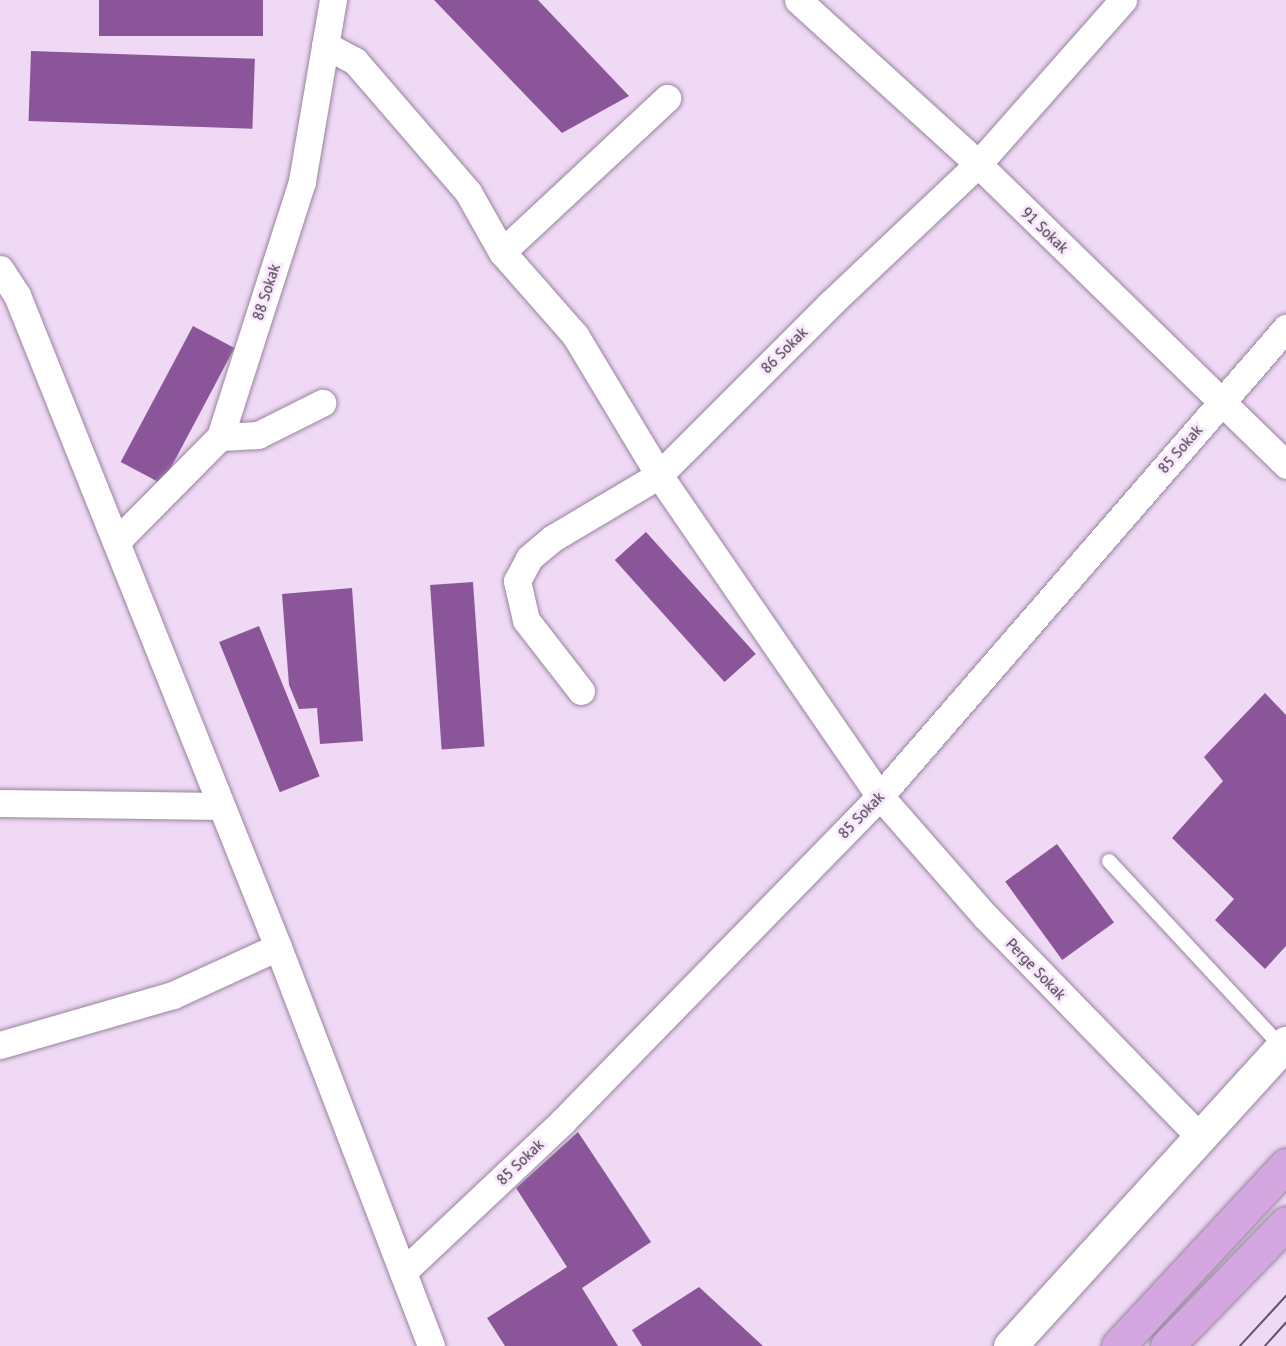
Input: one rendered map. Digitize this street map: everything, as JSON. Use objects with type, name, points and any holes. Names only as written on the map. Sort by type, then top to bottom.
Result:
[{"type":"highway","points":[[1118,1346],[1286,1165]]},
{"type":"highway","points":[[1167,1346],[1286,1223]]},
{"type":"street","name":"88 Sokak","points":[[116,542],[219,437],[302,181],[333,0]]},
{"type":"street","name":"91 Sokak","points":[[798,0],[978,164],[1286,465]]},
{"type":"street","name":"86 Sokak","points":[[581,691],[526,620],[517,581],[529,558],[554,538],[659,475],[830,304],[978,164],[1123,0]]},
{"type":"street","name":"Perge Sokak","points":[[325,45],[355,61],[468,192],[502,252],[575,335],[659,475],[880,796],[985,916],[1199,1136]]},
{"type":"street","points":[[502,252],[667,99]]},
{"type":"street","points":[[0,269],[17,295],[222,806],[431,1346]]},
{"type":"street","name":"85 Sokak","points":[[403,1272],[563,1121],[880,796],[1286,328]]},
{"type":"street","points":[[219,437],[258,435],[322,403]]},
{"type":"street","points":[[0,803],[222,806]]},
{"type":"street","points":[[0,1045],[173,995],[278,947]]},
{"type":"street","points":[[1010,1346],[1284,1045]]},
{"type":"lane","points":[[1110,861],[1284,1045]]},
{"type":"building","points":[[99,0],[263,0],[263,36],[99,36]]},
{"type":"building","points":[[434,0],[538,0],[629,96],[562,133]]},
{"type":"building","points":[[31,51],[255,59],[252,129],[29,121]]},
{"type":"building","points":[[193,326],[234,348],[162,484],[121,462]]},
{"type":"building","points":[[646,532],[756,654],[725,682],[615,560]]},
{"type":"building","points":[[473,582],[485,747],[442,750],[430,585]]},
{"type":"building","points":[[352,588],[363,741],[320,744],[317,708],[299,709],[289,685],[282,594]]},
{"type":"building","points":[[259,626],[320,776],[280,792],[219,642]]},
{"type":"building","points":[[1265,693],[1286,715],[1286,946],[1265,969],[1215,920],[1234,899],[1172,838],[1223,781],[1204,757]]},
{"type":"building","points":[[1057,844],[1114,922],[1062,960],[1005,882]]},
{"type":"building","points":[[578,1132],[651,1242],[582,1288],[618,1346],[505,1346],[487,1318],[567,1267],[516,1188]]},
{"type":"building","points":[[699,1287],[763,1346],[642,1346],[632,1330]]},
{"type":"tram line","points":[[1240,1346],[1286,1296]]},
{"type":"tram line","points":[[1265,1346],[1286,1323]]}]
